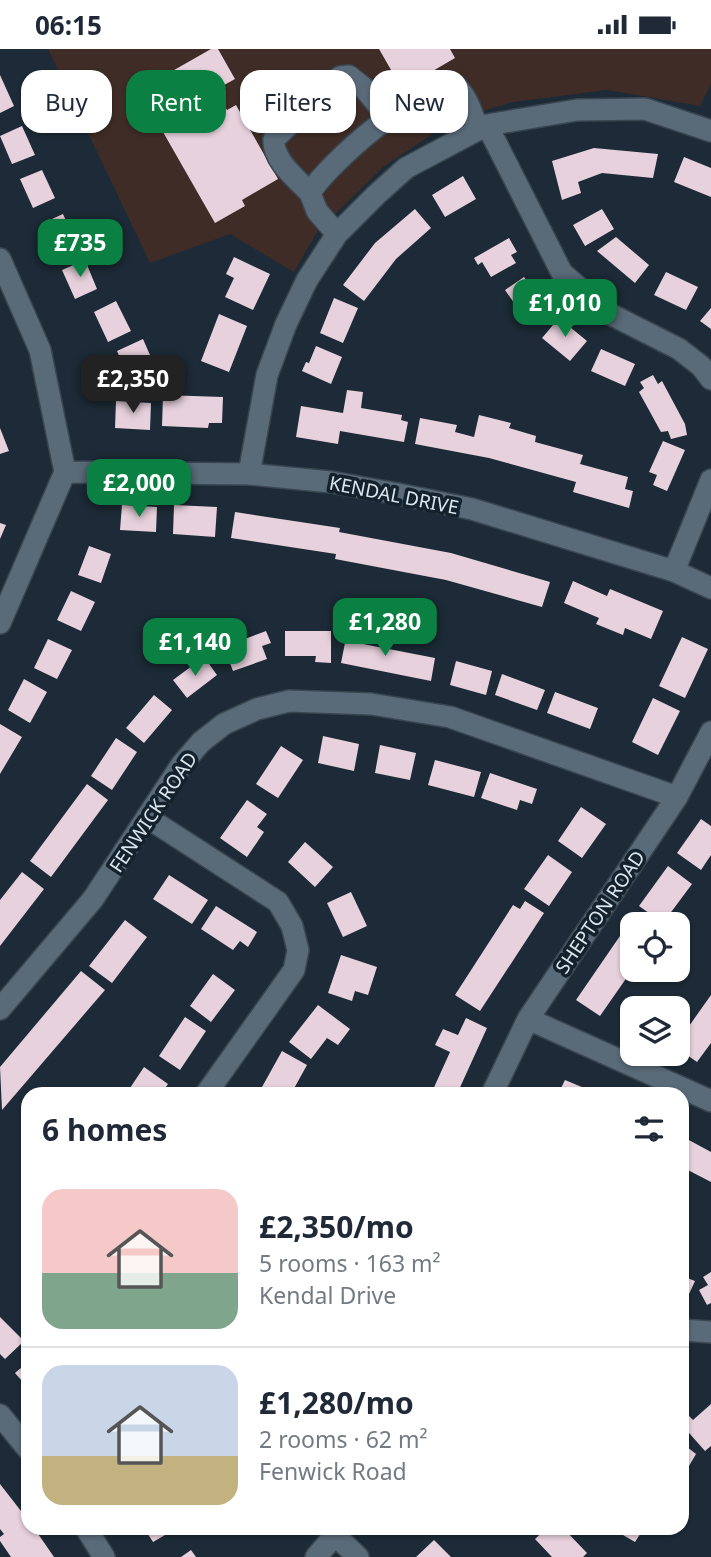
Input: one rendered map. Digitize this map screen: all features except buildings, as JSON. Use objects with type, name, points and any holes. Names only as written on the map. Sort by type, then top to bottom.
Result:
[{"type":"street","points":[[337,234],[317,211],[310,193],[282,163],[273,147],[274,139],[340,77],[349,76],[370,95]]},
{"type":"street","points":[[468,103],[562,273],[610,314],[678,349],[701,366],[711,379]]},
{"type":"street","points":[[249,474],[267,375],[286,324],[307,280],[337,234],[406,168],[482,127],[577,110],[645,109],[711,131]]},
{"type":"street","points":[[310,193],[370,131]]},
{"type":"street","points":[[0,259],[40,351],[65,471],[6,595],[0,623]]},
{"type":"street","name":"KENDAL DRIVE","points":[[65,471],[249,474],[331,482],[472,509],[674,571],[711,588]]},
{"type":"street","points":[[674,571],[711,480]]},
{"type":"street","name":"FENWICK ROAD","points":[[0,1009],[93,899],[182,764],[201,742],[224,724],[257,709],[289,701],[371,704],[450,717],[677,797]]},
{"type":"street","name":"SHEPTON ROAD","points":[[495,1087],[528,1019],[677,797],[711,732]]},
{"type":"street","points":[[148,818],[278,902],[292,926],[298,950],[294,970],[211,1087]]},
{"type":"street","points":[[528,1019],[680,1087]]},
{"type":"street","points":[[689,1091],[711,1101]]},
{"type":"street","points":[[689,1331],[711,1332]]},
{"type":"street","points":[[0,1415],[21,1440]]},
{"type":"street","points":[[90,1535],[104,1557]]},
{"type":"street","points":[[316,1557],[336,1535]]},
{"type":"street","points":[[341,1535],[358,1557]]},
{"type":"shaded area","points":[[48,49],[711,49],[711,84],[700,106],[607,90],[513,102],[468,115],[468,70],[370,70],[370,133],[434,133],[383,167],[317,232],[294,272],[230,234],[150,263],[88,133],[112,133],[112,70],[58,70]]}]
